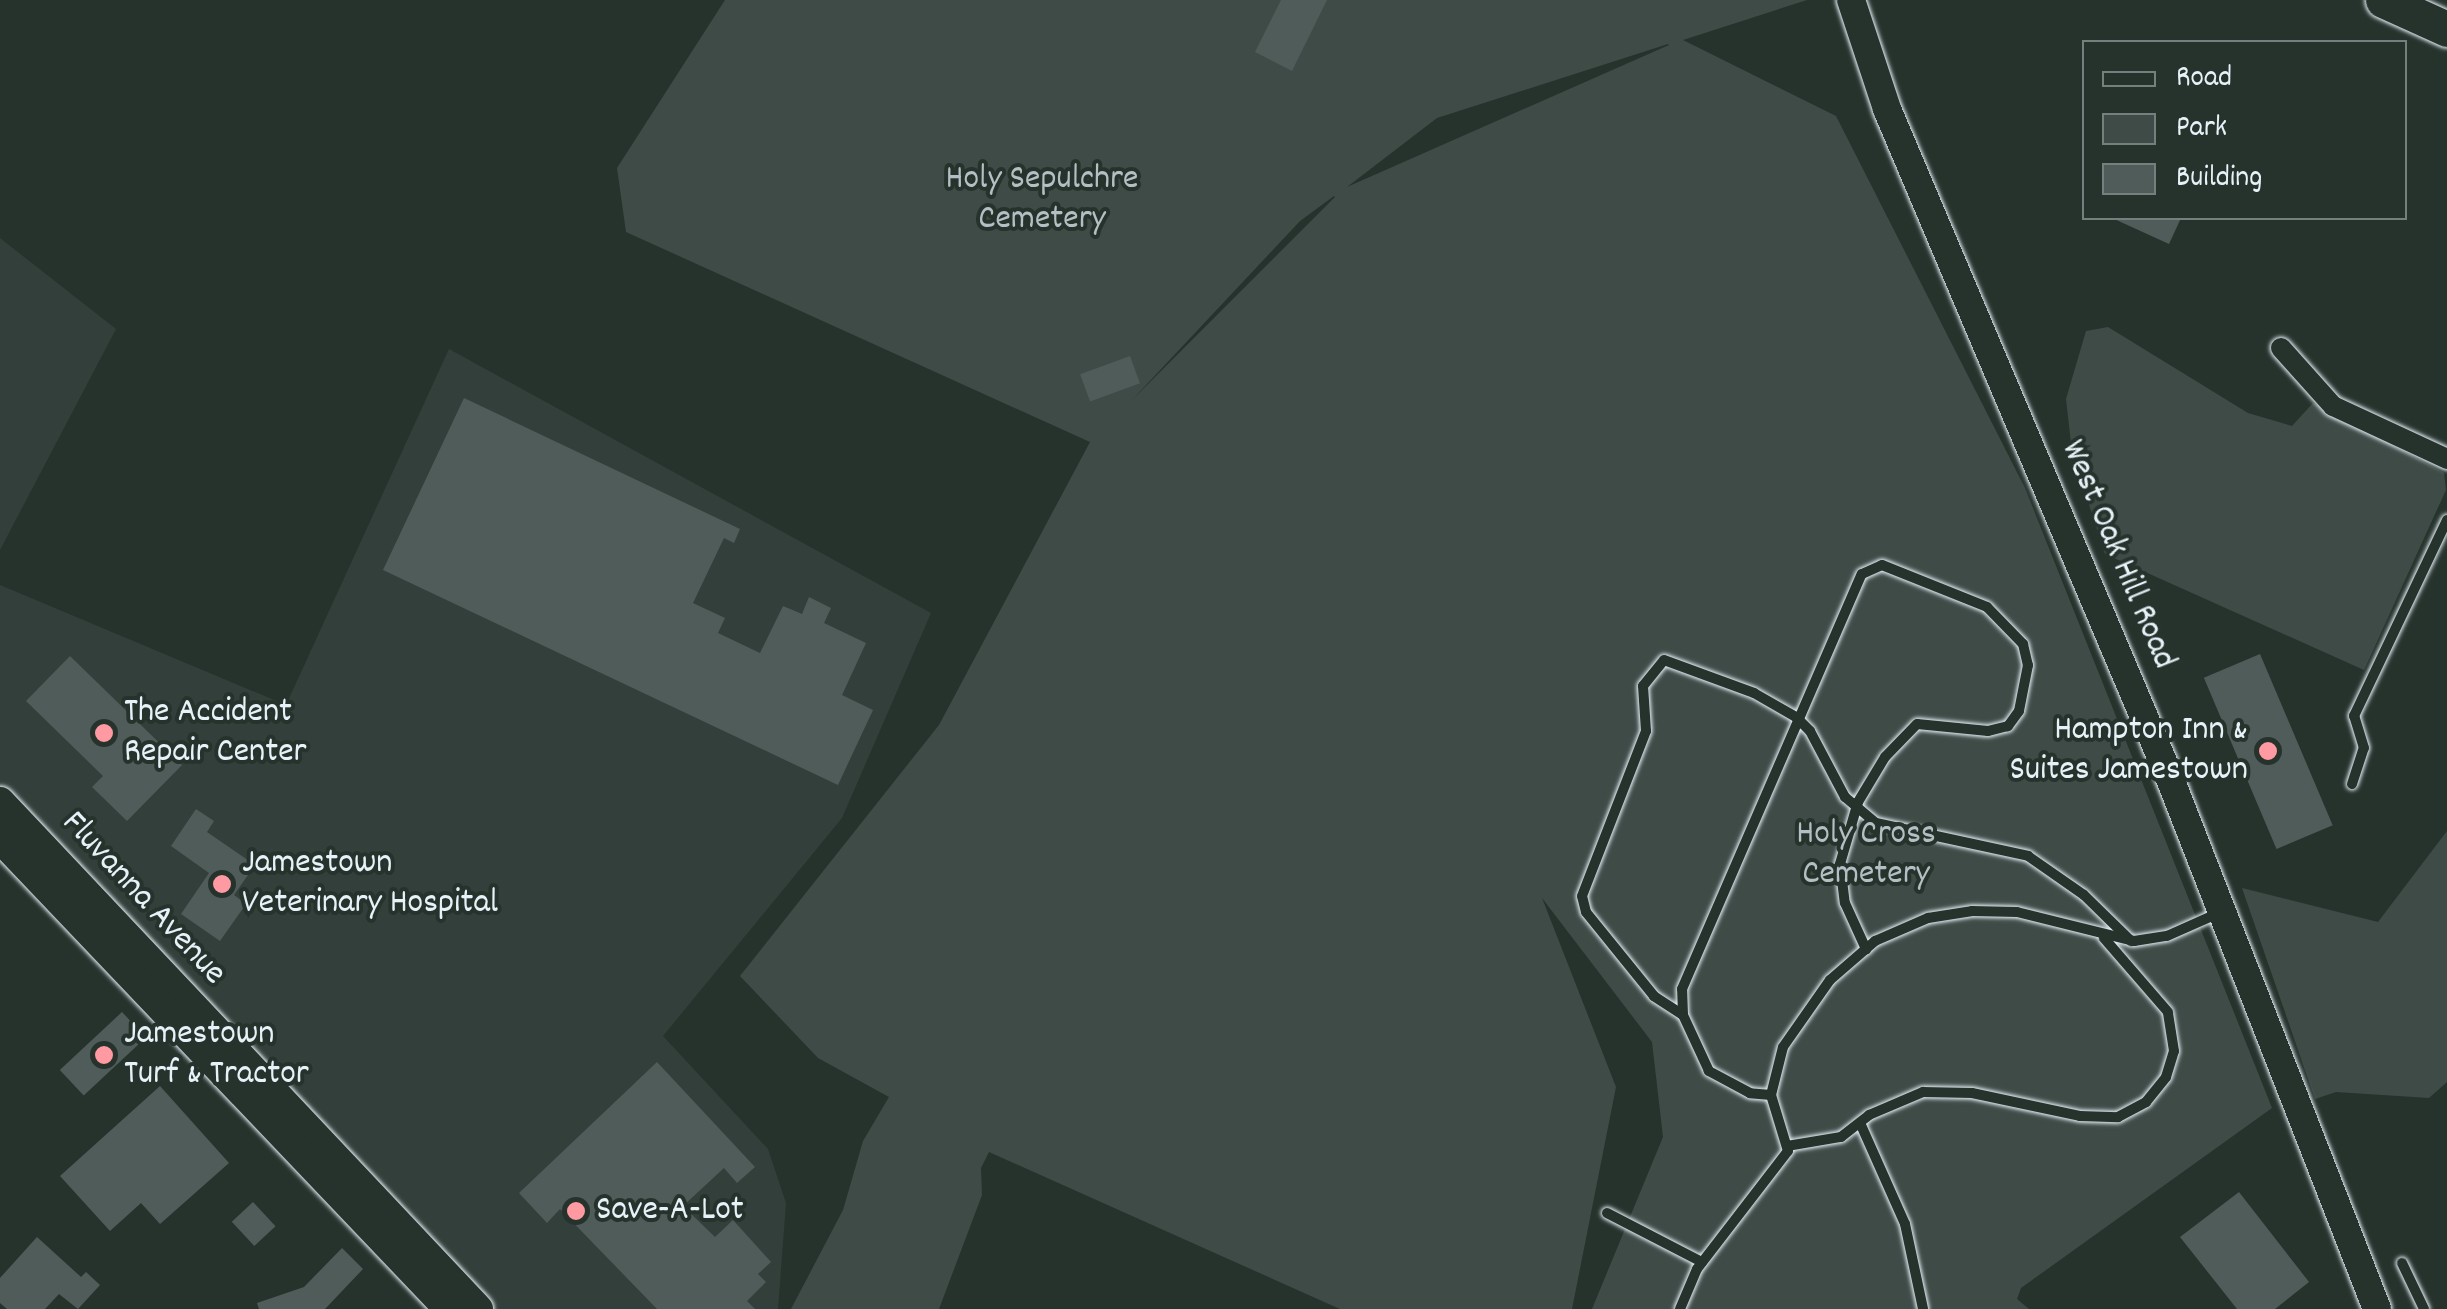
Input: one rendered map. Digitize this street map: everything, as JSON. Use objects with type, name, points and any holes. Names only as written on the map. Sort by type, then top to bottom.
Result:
[{"type":"highway","points":[[2383,0],[2447,30]]},
{"type":"main road","name":"West Oak Hill Road","points":[[1851,0],[1902,144],[2221,912],[2377,1309]]},
{"type":"main road","name":"Fluvanna Avenue","points":[[0,802],[478,1309]]},
{"type":"main road","name":"Fluvanna Avenue","points":[[0,838],[449,1309]]},
{"type":"street","points":[[2281,348],[2333,406],[2447,459]]},
{"type":"lane","points":[[2352,784],[2364,748],[2354,716],[2447,520]]},
{"type":"lane","points":[[1770,1095],[1720,1081],[1683,1015],[1682,989],[1796,718],[1862,574],[1882,566],[1987,607],[2023,644],[2024,693],[2008,726],[1988,732],[1918,724],[1886,757],[1856,809],[1840,864],[1845,903],[1866,949]]},
{"type":"lane","points":[[1683,1015],[1654,996],[1586,912],[1582,896],[1646,731],[1646,679],[1657,662],[1674,661],[1796,718],[1856,809],[1887,827],[2028,856],[2084,894],[2131,941]]},
{"type":"lane","points":[[1788,1146],[1770,1095],[1783,1047],[1830,980],[1866,949],[1928,918],[1972,911],[2017,912],[2103,938],[2131,941],[2167,936],[2221,912]]},
{"type":"lane","points":[[1680,1309],[1702,1262],[1788,1146],[1841,1137],[1884,1107],[1923,1092],[1972,1093],[2080,1116],[2118,1117],[2146,1102],[2166,1077],[2174,1051],[2168,1012],[2103,938]]},
{"type":"lane","points":[[1861,1125],[1905,1224],[1923,1309]]},
{"type":"lane","points":[[1607,1214],[1702,1262]]},
{"type":"lane","points":[[2402,1263],[2424,1309]]},
{"type":"shaded area","points":[[0,238],[116,329],[0,550]]},
{"type":"shaded area","points":[[449,349],[931,613],[842,818],[663,1036],[768,1149],[786,1203],[778,1309],[494,1309],[0,785],[0,585],[286,705]]},
{"type":"green space","points":[[725,0],[1807,0],[1683,40],[1836,116],[2025,488],[2272,1108],[2021,1288],[2017,1299],[2029,1309],[1592,1309],[1663,1137],[1652,1042],[1542,898],[1616,1087],[1572,1309],[1340,1309],[989,1152],[981,1168],[982,1195],[939,1309],[791,1309],[843,1210],[863,1141],[889,1097],[818,1058],[740,976],[939,725],[1090,442],[626,232],[617,168]],"holes":[[[1669,45],[1347,187],[1437,118]],[[1335,197],[1132,400],[1300,221]]]},
{"type":"green space","points":[[2108,327],[2248,413],[2292,426],[2313,403],[2444,473],[2446,490],[2364,670],[2105,554],[2072,452],[2066,399],[2086,331]]},
{"type":"green space","points":[[2447,831],[2447,1082],[2429,1098],[2336,1092],[2315,1099],[2242,888],[2378,922]]},
{"type":"building","points":[[1281,0],[1327,0],[1292,71],[1255,52]]},
{"type":"building","points":[[2116,220],[2180,220],[2169,244]]},
{"type":"building","points":[[1130,356],[1140,383],[1090,401],[1080,374]]},
{"type":"building","points":[[464,398],[740,529],[734,543],[724,538],[693,603],[725,618],[718,633],[760,653],[783,606],[802,614],[809,597],[831,608],[824,623],[866,643],[842,695],[873,710],[838,785],[383,570]]},
{"type":"building","name":"Hampton Inn & Suites Jamestown","points":[[2260,654],[2333,825],[2277,849],[2204,678]]},
{"type":"building","name":"The Accident Repair Center","points":[[70,656],[182,765],[127,821],[92,787],[103,776],[26,701]]},
{"type":"building","name":"Jamestown Veterinary Hospital","points":[[196,809],[214,821],[207,832],[255,865],[234,895],[246,904],[220,941],[181,914],[209,873],[171,846]]},
{"type":"building","name":"Jamestown Turf & Tractor","points":[[122,1012],[146,1038],[84,1096],[60,1070]]},
{"type":"building","points":[[657,1062],[755,1167],[737,1183],[724,1168],[683,1206],[715,1237],[733,1220],[771,1262],[758,1274],[766,1282],[747,1301],[755,1309],[657,1309],[560,1209],[547,1223],[519,1193]]},
{"type":"building","points":[[160,1086],[229,1163],[160,1224],[141,1203],[110,1231],[60,1176]]},
{"type":"building","points":[[2239,1192],[2309,1282],[2275,1309],[2237,1309],[2180,1237]]},
{"type":"building","points":[[253,1202],[276,1226],[254,1246],[232,1222]]},
{"type":"building","points":[[37,1237],[81,1277],[86,1272],[100,1285],[78,1309],[59,1294],[45,1309],[7,1309],[0,1303],[0,1278]]},
{"type":"building","points":[[342,1248],[363,1269],[325,1309],[259,1309],[257,1303],[304,1287]]},
{"type":"place","name":"The Accident Repair Center","points":[[104,733]]},
{"type":"place","name":"Hampton Inn & Suites Jamestown","points":[[2268,751]]},
{"type":"place","name":"Jamestown Veterinary Hospital","points":[[222,884]]},
{"type":"place","name":"Jamestown Turf & Tractor","points":[[104,1055]]},
{"type":"place","name":"Save-A-Lot","points":[[576,1211]]},
{"type":"park label","name":"Holy Sepulchre Cemetery","points":[[1042,200]]},
{"type":"park label","name":"Holy Cross Cemetery","points":[[1866,855]]}]
